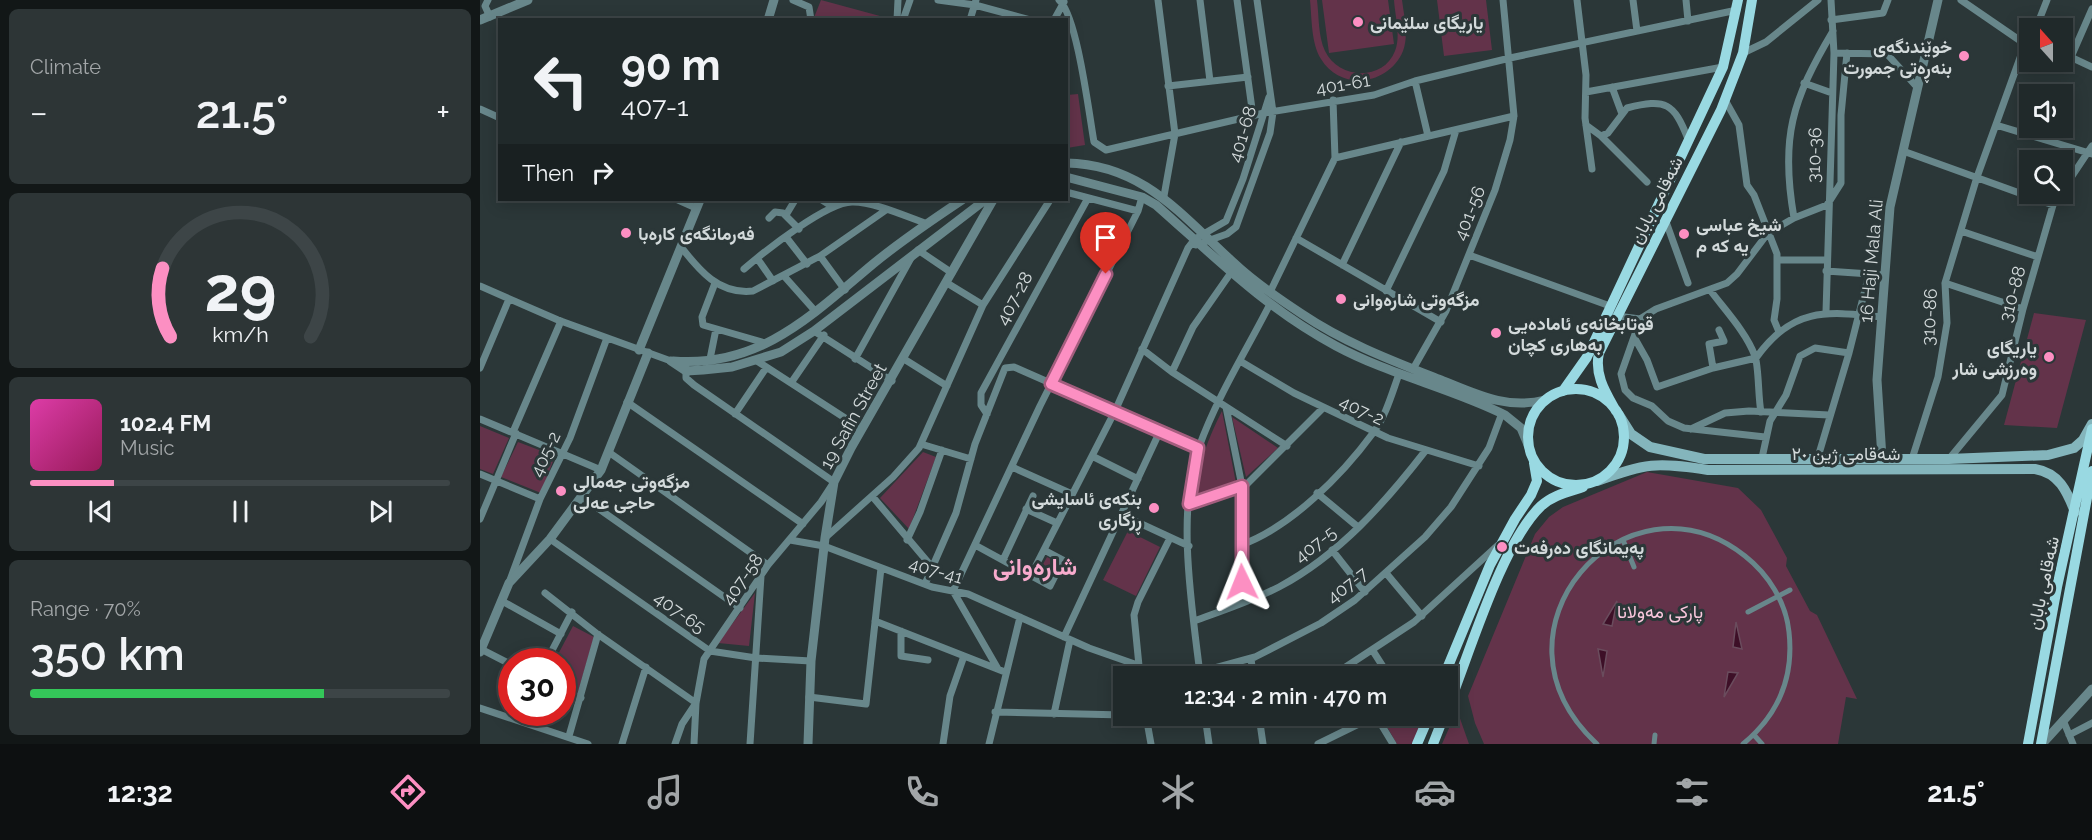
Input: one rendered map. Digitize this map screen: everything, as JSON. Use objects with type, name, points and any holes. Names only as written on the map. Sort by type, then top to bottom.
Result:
[{"type":"main road","name":"شەقامی بابان","points":[[1617,413],[1602,386],[1597,365],[1602,346],[1725,100],[1743,53],[1752,0]]},
{"type":"main road","name":"شەقامی بابان","points":[[1563,391],[1583,365],[1723,67],[1738,5]]},
{"type":"main road","points":[[1449,665],[1503,540],[1531,495],[1536,481],[1529,447],[1531,421],[1545,400],[1563,391],[1575,389],[1593,393],[1608,402],[1617,413],[1624,436],[1619,457],[1614,466],[1597,481],[1556,496],[1534,513],[1504,565],[1458,682]]},
{"type":"main road","name":"شەقامی ژین ٢٠","points":[[1617,413],[1639,442],[1669,454],[1704,459],[1818,457],[1950,459],[2064,453],[2079,444],[2092,424]]},
{"type":"main road","name":"شەقامی بابان","points":[[2028,744],[2057,587],[2092,429]]},
{"type":"main road","points":[[1996,470],[1997,458]]},
{"type":"main road","points":[[1533,459],[1545,473],[1561,482],[1573,485],[1597,481]]},
{"type":"main road","name":"شەقامی ژین ٢٠","points":[[1597,481],[1638,466],[1656,463],[1708,470],[2034,470],[2050,473],[2066,489],[2075,512]]},
{"type":"main road","points":[[2042,744],[2091,491],[2092,471]]},
{"type":"main road","points":[[1418,744],[1425,726]]},
{"type":"main road","points":[[1432,744],[1440,726]]},
{"type":"street","points":[[484,3],[485,19],[528,0]]},
{"type":"street","points":[[769,18],[774,0]]},
{"type":"street","points":[[793,0],[809,7],[811,18]]},
{"type":"street","points":[[897,18],[898,0]]},
{"type":"street","points":[[904,18],[910,0]]},
{"type":"street","points":[[938,0],[965,4],[975,2],[1024,18]]},
{"type":"street","points":[[958,0],[965,4]]},
{"type":"street","points":[[1158,0],[1175,134],[1164,196]]},
{"type":"street","points":[[1200,0],[1210,81]]},
{"type":"street","points":[[1238,0],[1253,116]]},
{"type":"street","points":[[1257,0],[1269,98]]},
{"type":"street","name":"401-56","points":[[1413,369],[1441,322],[1495,190],[1510,140],[1514,116],[1503,0]]},
{"type":"street","points":[[1577,0],[1586,92],[1586,125],[1592,169]]},
{"type":"street","points":[[1633,0],[1637,31]]},
{"type":"street","points":[[1686,0],[1688,21]]},
{"type":"street","points":[[1743,53],[1766,42],[1818,0]]},
{"type":"street","name":"310-36","points":[[1826,312],[1827,205],[1834,53],[1831,0]]},
{"type":"street","points":[[1832,20],[1883,13],[1888,0]]},
{"type":"street","name":"16 Haji Mala Ali","points":[[1882,458],[1877,380],[1890,207],[1916,86],[1938,0]]},
{"type":"street","points":[[1961,0],[2019,34]]},
{"type":"street","points":[[2040,18],[2047,0]]},
{"type":"street","points":[[1055,18],[1062,1]]},
{"type":"street","points":[[1062,1],[1066,18]]},
{"type":"street","points":[[971,18],[975,2]]},
{"type":"street","name":"401-61","points":[[1070,32],[1094,142],[1106,150],[1264,113],[1374,94],[1415,81],[1510,58],[1688,21],[1738,5]]},
{"type":"street","points":[[2073,52],[2092,9]]},
{"type":"street","points":[[1794,218],[1786,155],[1788,141],[1804,83],[1833,31]]},
{"type":"street","points":[[1834,53],[1887,54],[1916,86]]},
{"type":"street","points":[[1765,438],[1690,430],[1674,424],[1657,409],[1633,398],[1625,390],[1622,369],[1640,320],[1656,309],[1710,290],[1733,279],[1767,233],[1794,218],[1827,205],[1841,183],[1841,115],[1847,53]]},
{"type":"street","points":[[2073,58],[2092,67]]},
{"type":"street","name":"310-86","points":[[1912,459],[1938,377],[1947,324],[1945,283],[1977,177],[2019,63]]},
{"type":"street","points":[[1586,92],[1723,67]]},
{"type":"street","points":[[1168,86],[1248,77]]},
{"type":"street","points":[[1415,81],[1428,136]]},
{"type":"street","points":[[1804,83],[1832,93]]},
{"type":"street","points":[[1612,87],[1622,114]]},
{"type":"street","name":"401-68","points":[[1197,242],[1236,227],[1270,133],[1273,112],[1269,98]]},
{"type":"street","name":"401-68","points":[[1209,237],[1226,221],[1243,179],[1269,98]]},
{"type":"street","points":[[1271,290],[1335,158],[1333,100]]},
{"type":"street","points":[[1725,100],[1739,125],[1746,185],[1754,195],[1777,254],[1777,299],[1774,320],[1779,332]]},
{"type":"street","points":[[1601,136],[1608,133],[1627,108],[1661,103],[1676,110],[1688,139]]},
{"type":"street","points":[[480,109],[498,117]]},
{"type":"street","points":[[1335,158],[1514,116]]},
{"type":"street","points":[[1586,125],[1601,136],[1647,182]]},
{"type":"street","points":[[1996,125],[2090,154]]},
{"type":"street","points":[[1386,291],[1444,171],[1456,130]]},
{"type":"street","points":[[1342,265],[1401,142]]},
{"type":"street","name":"310-88","points":[[2073,177],[2090,154],[2092,146]]},
{"type":"street","points":[[1903,151],[2053,205]]},
{"type":"street","points":[[1068,163],[1119,173],[1164,196],[1234,263],[1330,331],[1379,356],[1503,403],[1516,405],[1545,400]]},
{"type":"street","points":[[1068,178],[1142,197],[1156,205],[1230,274],[1270,304],[1336,346],[1399,374],[1502,413],[1521,428],[1529,447]]},
{"type":"street","points":[[1068,193],[1138,211]]},
{"type":"street","points":[[998,669],[953,591],[1051,384],[1138,211],[1142,197]]},
{"type":"street","name":"407-28","points":[[987,414],[981,405],[981,393],[1088,198]]},
{"type":"street","points":[[639,350],[698,204],[683,201]]},
{"type":"street","points":[[786,214],[794,201]]},
{"type":"street","points":[[824,201],[833,207]]},
{"type":"street","points":[[744,268],[799,228],[833,207],[848,201]]},
{"type":"street","points":[[854,201],[928,224]]},
{"type":"street","points":[[946,211],[953,201]]},
{"type":"street","points":[[686,366],[737,355],[768,344],[816,312],[845,290],[874,263],[961,201]]},
{"type":"street","points":[[480,286],[561,321],[686,366],[732,367],[781,352],[813,331],[983,201]]},
{"type":"street","name":"19 Safin Street","points":[[808,744],[811,661],[834,482],[992,201]]},
{"type":"street","points":[[825,542],[893,477],[921,444],[983,305],[1049,201]]},
{"type":"street","name":"310-88","points":[[1950,459],[2002,395],[2023,309],[2053,205]]},
{"type":"street","points":[[681,247],[703,274],[715,283],[746,291],[773,282],[807,264],[886,210]]},
{"type":"street","points":[[769,218],[777,212],[786,214],[799,228]]},
{"type":"street","points":[[1665,219],[1688,283]]},
{"type":"street","points":[[1961,231],[2038,256]]},
{"type":"street","points":[[786,237],[807,264]]},
{"type":"street","points":[[1296,237],[1441,322]]},
{"type":"street","points":[[1031,575],[1114,411],[1188,249],[1197,242]]},
{"type":"street","points":[[915,253],[952,273]]},
{"type":"street","points":[[855,359],[915,253]]},
{"type":"street","points":[[1469,255],[1610,306]]},
{"type":"street","points":[[820,256],[845,290]]},
{"type":"street","points":[[757,258],[773,282]]},
{"type":"street","points":[[1777,260],[1826,260]]},
{"type":"street","points":[[874,263],[883,278]]},
{"type":"street","points":[[1826,271],[1885,275]]},
{"type":"street","points":[[1172,372],[1189,335],[1230,274]]},
{"type":"street","points":[[1818,457],[1849,353],[1869,274]]},
{"type":"street","points":[[784,276],[816,312]]},
{"type":"street","points":[[715,283],[702,323],[768,344]]},
{"type":"street","points":[[947,283],[983,305]]},
{"type":"street","points":[[1945,283],[2023,309]]},
{"type":"street","points":[[1710,290],[1736,324],[1755,358],[1756,389],[1761,412]]},
{"type":"street","points":[[480,368],[509,299]]},
{"type":"street","points":[[1199,666],[1189,546],[1189,504],[1198,448],[1218,403],[1270,304]]},
{"type":"street","points":[[1634,337],[1647,360],[1657,387],[1713,368],[1755,358],[1779,332],[1806,317],[1826,312],[1882,317]]},
{"type":"street","points":[[1617,316],[1640,320]]},
{"type":"street","points":[[480,519],[561,321]]},
{"type":"street","points":[[710,359],[716,329]]},
{"type":"street","points":[[1713,368],[1709,344],[1724,341],[1719,330]]},
{"type":"street","points":[[813,331],[892,381]]},
{"type":"street","points":[[791,382],[824,336]]},
{"type":"street","name":"405-2","points":[[509,583],[540,499],[563,453],[608,338]]},
{"type":"street","points":[[1762,458],[1765,438],[1774,413],[1782,402],[1798,358],[1803,353],[1818,348],[1849,353]]},
{"type":"street","points":[[1142,349],[1218,403],[1287,446]]},
{"type":"street","points":[[498,658],[481,650],[484,632],[502,601],[509,583],[549,539],[602,470],[648,353]]},
{"type":"street","points":[[904,359],[947,386]]},
{"type":"street","points":[[757,361],[862,429]]},
{"type":"street","name":"407-2","points":[[1240,361],[1323,408],[1374,432],[1479,466]]},
{"type":"street","points":[[686,366],[687,380],[834,482]]},
{"type":"street","points":[[925,584],[956,513],[971,459],[1005,368],[1014,367],[1198,448]]},
{"type":"street","points":[[735,414],[766,368]]},
{"type":"street","points":[[1241,545],[1276,528],[1317,494],[1374,432],[1399,374]]},
{"type":"street","points":[[627,402],[803,525]]},
{"type":"street","points":[[1226,407],[1242,486],[1241,545],[1244,602]]},
{"type":"street","points":[[1189,504],[1242,486],[1287,446],[1323,408]]},
{"type":"street","name":"407-7","points":[[1226,666],[1251,658],[1321,623],[1365,592],[1386,573],[1432,529],[1479,466],[1489,448],[1502,413]]},
{"type":"street","points":[[1690,430],[1725,413],[1829,415]]},
{"type":"street","points":[[480,419],[602,470]]},
{"type":"street","points":[[1054,714],[1067,638],[1160,431]]},
{"type":"street","points":[[921,444],[971,459]]},
{"type":"street","points":[[908,540],[942,450]]},
{"type":"street","name":"407-5","points":[[1194,621],[1244,602],[1299,575],[1332,550],[1392,494],[1426,450]]},
{"type":"street","points":[[610,453],[768,565]]},
{"type":"street","points":[[1092,456],[1138,479]]},
{"type":"street","points":[[1012,467],[1072,494]]},
{"type":"street","points":[[480,474],[540,499]]},
{"type":"street","name":"407-58","points":[[696,703],[704,659],[768,565],[803,525],[834,482]]},
{"type":"street","points":[[1317,494],[1358,527]]},
{"type":"street","points":[[582,496],[740,608]]},
{"type":"street","points":[[872,496],[932,567]]},
{"type":"street","points":[[1003,560],[1033,496]]},
{"type":"street","points":[[1026,509],[1057,523]]},
{"type":"street","points":[[1122,515],[1189,546]]},
{"type":"street","points":[[1597,744],[1568,710],[1557,688],[1552,664],[1551,639],[1556,615],[1565,593],[1580,572],[1597,555],[1623,540],[1665,530],[1690,531],[1713,537],[1735,548],[1755,563],[1778,596],[1789,626],[1791,649],[1789,672],[1782,694],[1771,715],[1743,744]]},
{"type":"street","points":[[1138,665],[1134,615],[1138,602],[1170,538]]},
{"type":"street","name":"407-65","points":[[549,539],[710,651],[756,658],[811,661]]},
{"type":"street","name":"407-41","points":[[790,540],[825,542],[881,568],[925,584],[968,594],[1067,638],[1138,665]]},
{"type":"street","points":[[1348,666],[1422,616],[1503,540]]},
{"type":"street","points":[[1623,540],[1634,567]]},
{"type":"street","points":[[975,545],[1050,586],[1063,560],[1044,550]]},
{"type":"street","points":[[1332,550],[1365,592]]},
{"type":"street","points":[[810,697],[866,704],[881,568]]},
{"type":"street","points":[[1386,573],[1422,616]]},
{"type":"street","points":[[750,744],[761,576]]},
{"type":"street","points":[[1748,612],[1790,590]]},
{"type":"street","points":[[546,593],[598,634],[696,703]]},
{"type":"street","points":[[502,601],[561,634]]},
{"type":"street","points":[[554,648],[572,612]]},
{"type":"street","points":[[989,744],[1020,617]]},
{"type":"street","points":[[875,621],[1005,672]]},
{"type":"street","points":[[901,631],[902,656],[928,660]]},
{"type":"street","points":[[569,736],[598,634]]},
{"type":"street","points":[[1373,651],[1383,666]]},
{"type":"street","points":[[943,744],[950,696],[964,656]]},
{"type":"street","points":[[1251,658],[1252,666]]},
{"type":"street","name":"407-7","points":[[1138,665],[1145,666]]},
{"type":"street","points":[[622,744],[646,667]]},
{"type":"street","points":[[2042,744],[2092,689]]},
{"type":"street","points":[[576,696],[581,698]]},
{"type":"street","points":[[675,744],[682,724],[696,703]]},
{"type":"street","points":[[694,744],[696,703]]},
{"type":"street","points":[[2048,704],[2063,720],[2073,744]]},
{"type":"street","points":[[480,708],[588,744]]},
{"type":"street","points":[[995,712],[1113,715]]},
{"type":"street","points":[[2069,735],[2092,723]]},
{"type":"street","points":[[1148,726],[1151,744]]},
{"type":"street","points":[[1206,726],[1209,744]]},
{"type":"street","points":[[1260,726],[1263,744]]},
{"type":"street","points":[[1318,744],[1355,726]]},
{"type":"street","points":[[1381,726],[1393,744]]},
{"type":"street","points":[[1654,744],[1655,735]]},
{"type":"street","points":[[1754,735],[1762,744]]},
{"type":"green space","points":[[821,0],[887,18],[814,18]]},
{"type":"green space","points":[[1310,0],[1317,0],[1321,39],[1325,51],[1340,67],[1360,73],[1371,72],[1381,68],[1389,61],[1397,45],[1398,32],[1394,0],[1402,0],[1406,39],[1403,51],[1387,71],[1376,77],[1352,80],[1340,76],[1330,70],[1321,59],[1315,46]]},
{"type":"green space","name":"یاریگای سلێمانی","points":[[1322,0],[1388,0],[1394,44],[1329,53]]},
{"type":"green space","points":[[1437,0],[1486,0],[1492,50],[1444,56]]},
{"type":"green space","points":[[1078,94],[1085,145],[1068,148],[1068,95]]},
{"type":"green space","name":"یاریگای وەرزشی شار","points":[[2034,313],[2086,320],[2057,428],[2004,425]]},
{"type":"green space","points":[[1222,411],[1236,483],[1197,495],[1199,472],[1212,431]]},
{"type":"green space","points":[[1232,417],[1278,448],[1246,477]]},
{"type":"green space","points":[[480,426],[509,438],[493,474],[480,469]]},
{"type":"green space","points":[[518,442],[555,456],[541,493],[501,477]]},
{"type":"green space","points":[[923,452],[936,457],[909,529],[880,498]]},
{"type":"green space","name":"پارکی مەولانا","points":[[1647,472],[1738,488],[1761,510],[1787,558],[1786,566],[1810,611],[1817,615],[1857,699],[1846,697],[1838,744],[1484,744],[1475,723],[1468,696],[1535,534],[1549,517],[1563,507]]},
{"type":"green space","points":[[1128,531],[1160,547],[1136,596],[1103,580]]},
{"type":"green space","points":[[1047,557],[1058,563],[1049,581],[1037,575]]},
{"type":"green space","points":[[755,593],[749,646],[718,643]]},
{"type":"green space","points":[[573,626],[594,637],[578,692],[576,691],[576,648],[561,648]]},
{"type":"green space","points":[[1458,713],[1469,744],[1442,744],[1450,726],[1458,726]]},
{"type":"green space","points":[[1386,726],[1420,726],[1412,744],[1397,744]]},
{"type":"shaded area","points":[[1617,601],[1612,626],[1603,624]]},
{"type":"shaded area","points":[[1736,622],[1742,649],[1733,647]]},
{"type":"shaded area","points":[[1598,649],[1607,651],[1603,677]]},
{"type":"shaded area","points":[[1728,672],[1738,673],[1724,697]]},
{"type":"place","name":"یاریگای سلێمانی","points":[[1358,22]]},
{"type":"place","name":"خوێندنگەی بنەڕەتی جمورت","points":[[1964,56]]},
{"type":"place","name":"فەرمانگەی کارەبا","points":[[626,233]]},
{"type":"place","name":"شیخ عباسی یه که م","points":[[1684,234]]},
{"type":"place","name":"مزگەوتی شارەوانی","points":[[1341,299]]},
{"type":"place","name":"قوتابخانەی ئامادەیی بەهاری کچان","points":[[1496,333]]},
{"type":"place","name":"یاریگای وەرزشی شار","points":[[2049,357]]},
{"type":"place","name":"مزگەوتی جەمالی حاجی عەلی","points":[[561,491]]},
{"type":"place","name":"بنکەی ئاسایشی ڕزگاری","points":[[1154,508]]},
{"type":"place","name":"پەیمانگای دەرفەت","points":[[1502,547]]},
{"type":"district","name":"شارەوانی","points":[[1035,566]]},
{"type":"route","points":[[1106,274],[1051,384],[1198,448],[1189,504],[1242,486],[1242,582]]}]
